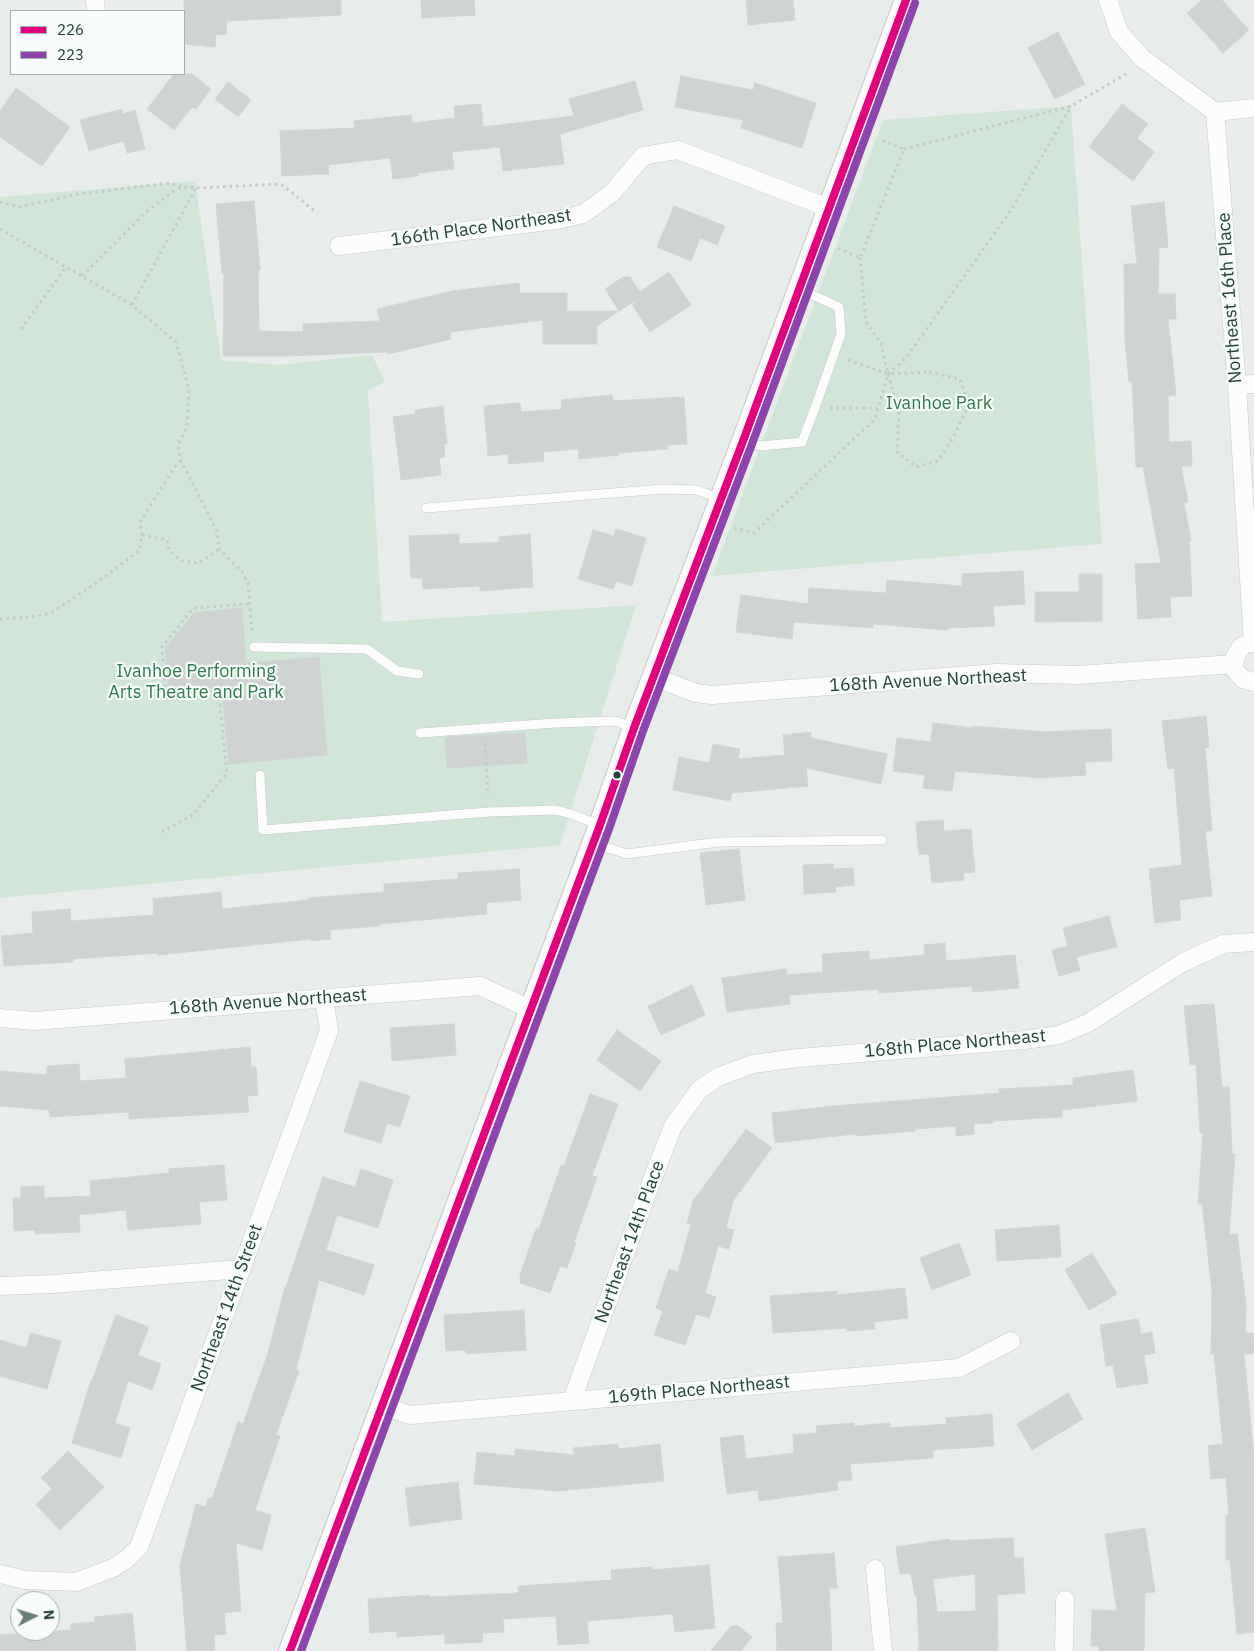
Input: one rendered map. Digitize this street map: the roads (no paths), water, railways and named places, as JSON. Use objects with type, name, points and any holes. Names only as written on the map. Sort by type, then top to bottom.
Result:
[{"type":"street","points":[[290,1651],[383,1406],[634,728],[744,441],[906,0]]},
{"type":"street","points":[[1108,0],[1119,32],[1142,58],[1216,112],[1254,108]]},
{"type":"street","name":"Northeast 16th Place","points":[[1216,112],[1246,385],[1253,643]]},
{"type":"street","name":"166th Place Northeast","points":[[339,246],[557,220],[583,214],[612,193],[643,156],[678,150],[829,208]]},
{"type":"street","points":[[1253,643],[1241,647],[1235,657],[1234,664],[1235,670],[1239,675],[1244,679],[1254,682]]},
{"type":"street","name":"168th Avenue Northeast","points":[[654,677],[696,693],[712,695],[997,673],[1078,675],[1234,664]]},
{"type":"street","name":"168th Place Northeast","points":[[699,1090],[718,1077],[753,1064],[1024,1040],[1059,1035],[1088,1023],[1182,963],[1224,944],[1254,942]]},
{"type":"street","name":"168th Avenue Northeast","points":[[0,1018],[34,1021],[480,986],[530,1008]]},
{"type":"street","name":"Northeast 14th Street","points":[[0,1574],[25,1580],[76,1582],[113,1568],[127,1560],[139,1547],[328,1031],[324,998]]},
{"type":"street","name":"Northeast 14th Place","points":[[572,1400],[673,1126],[699,1090]]},
{"type":"street","points":[[0,1286],[53,1284],[241,1269]]},
{"type":"street","name":"169th Place Northeast","points":[[383,1406],[410,1415],[959,1368],[1011,1341]]},
{"type":"street","points":[[875,1569],[883,1651]]},
{"type":"street","points":[[1064,1651],[1065,1600]]},
{"type":"lane","points":[[744,441],[761,446],[802,442],[815,408],[841,334],[839,308],[799,290]]},
{"type":"lane","points":[[426,508],[664,489],[697,490],[721,499]]},
{"type":"lane","points":[[254,647],[367,649],[398,671],[419,674]]},
{"type":"lane","points":[[420,732],[531,724],[616,721],[634,728]]},
{"type":"lane","points":[[260,775],[263,830],[489,812],[556,810],[574,815],[596,834],[627,854],[719,842],[882,840]]},
{"type":"park label","name":"Ivanhoe Park","points":[[939,404]]},
{"type":"park label","name":"Ivanhoe Performing Arts Theatre and Park","points":[[196,682]]}]
